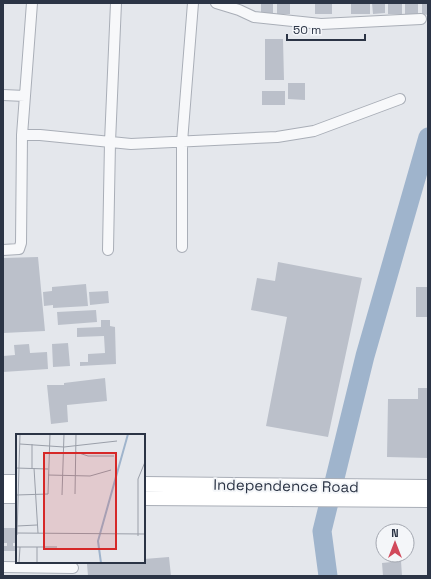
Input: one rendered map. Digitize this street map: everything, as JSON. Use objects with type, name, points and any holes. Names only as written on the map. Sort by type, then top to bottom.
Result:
[{"type":"main road","points":[[3,482],[16,482]]},
{"type":"main road","name":"Independence Road","points":[[145,484],[428,487]]},
{"type":"main road","points":[[3,496],[16,496]]},
{"type":"main road","name":"Independence Road","points":[[145,498],[428,500]]},
{"type":"street","points":[[3,250],[20,249],[21,243],[22,134],[32,3]]},
{"type":"street","points":[[108,250],[110,142],[116,3]]},
{"type":"street","points":[[182,247],[182,142],[193,3]]},
{"type":"street","points":[[216,3],[239,10],[254,17],[321,24],[421,19]]},
{"type":"street","points":[[3,95],[25,96]]},
{"type":"street","points":[[22,134],[131,144],[277,137],[314,131],[400,99]]},
{"type":"street","points":[[3,567],[73,568]]},
{"type":"building","points":[[261,3],[273,3],[273,14],[261,14]]},
{"type":"building","points":[[277,3],[290,3],[290,14],[277,14]]},
{"type":"building","points":[[315,3],[332,3],[332,14],[315,14]]},
{"type":"building","points":[[351,3],[370,3],[370,14],[351,14]]},
{"type":"building","points":[[372,3],[385,3],[385,13],[373,14]]},
{"type":"building","points":[[388,3],[402,3],[402,14],[388,14]]},
{"type":"building","points":[[405,3],[418,3],[418,15],[405,15]]},
{"type":"building","points":[[422,3],[428,3],[428,15],[422,14]]},
{"type":"building","points":[[265,39],[283,39],[284,80],[265,80]]},
{"type":"building","points":[[288,83],[305,83],[305,100],[288,99]]},
{"type":"building","points":[[262,91],[285,91],[285,105],[262,105]]},
{"type":"building","points":[[38,257],[45,331],[3,333],[3,258]]},
{"type":"building","points":[[278,262],[362,278],[328,437],[266,426],[287,317],[251,310],[257,278],[275,281]]},
{"type":"building","points":[[86,284],[88,306],[53,308],[53,305],[44,306],[43,292],[52,291],[52,287]]},
{"type":"building","points":[[427,284],[428,317],[416,317],[416,287],[427,287]]},
{"type":"building","points":[[108,291],[109,303],[90,305],[89,292]]},
{"type":"building","points":[[96,310],[97,322],[58,325],[57,312]]},
{"type":"building","points":[[101,320],[110,320],[110,326],[115,327],[116,364],[80,366],[80,362],[88,362],[88,354],[105,353],[104,336],[77,337],[77,328],[101,327]]},
{"type":"building","points":[[68,343],[70,366],[53,367],[52,344]]},
{"type":"building","points":[[29,344],[30,353],[47,352],[48,369],[3,372],[3,356],[15,355],[14,345]]},
{"type":"building","points":[[105,378],[107,401],[67,405],[68,422],[51,424],[47,385],[64,385],[64,383]]},
{"type":"building","points":[[418,388],[428,388],[428,458],[387,457],[388,399],[418,399]]},
{"type":"building","points":[[3,528],[16,528],[16,543],[13,543],[13,546],[16,546],[16,551],[3,551],[3,546],[7,546],[7,543],[3,543]]},
{"type":"building","points":[[169,557],[171,576],[88,576],[87,564],[145,563],[145,559]]},
{"type":"building","points":[[382,563],[401,563],[402,576],[383,576]]},
{"type":"waterway","points":[[328,576],[322,531],[365,356],[428,137]]}]
